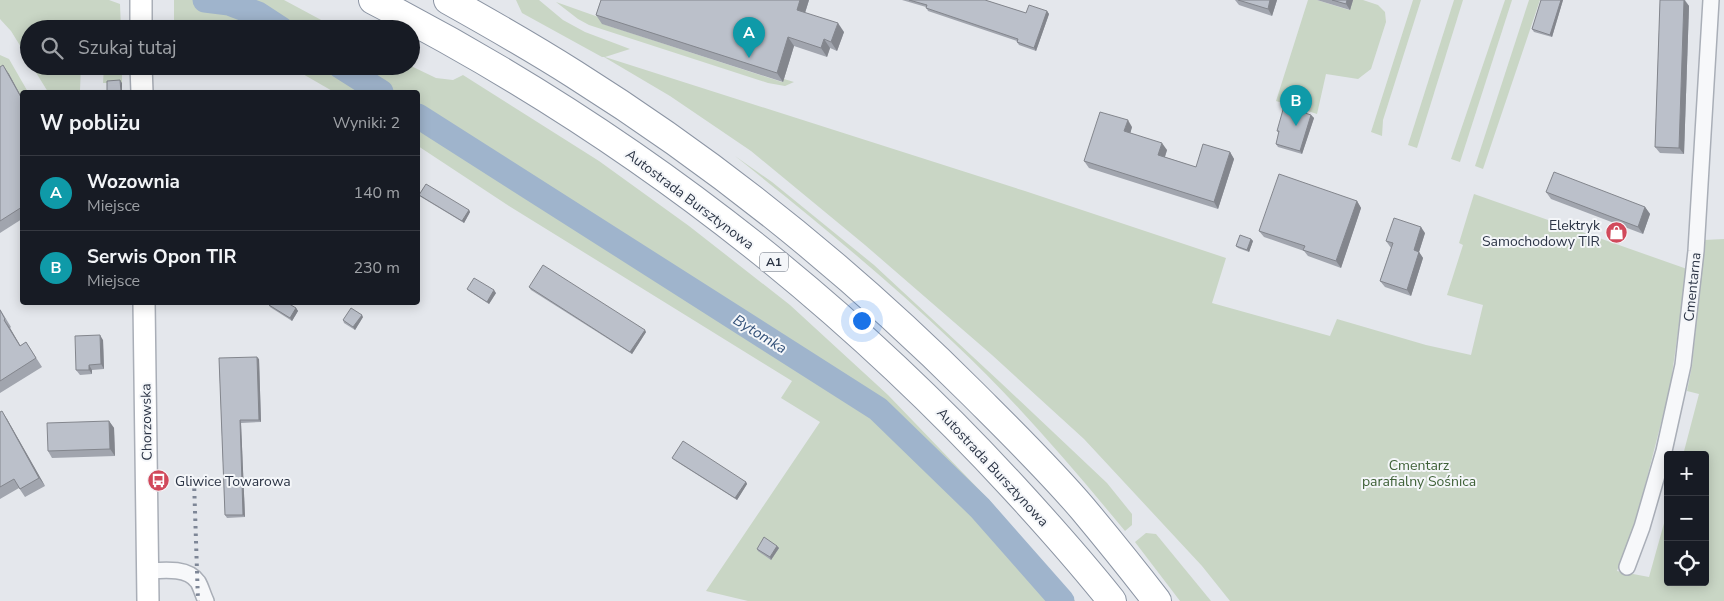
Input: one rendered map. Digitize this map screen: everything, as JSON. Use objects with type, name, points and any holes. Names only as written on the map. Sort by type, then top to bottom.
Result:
[{"type":"highway","name":"Autostrada Bursztynowa","points":[[373,0],[411,20]]},
{"type":"highway","name":"A1","points":[[448,0],[575,74],[712,169],[830,261],[889,312],[998,419],[1082,508],[1157,601]]},
{"type":"highway","name":"Autostrada Bursztynowa","points":[[420,25],[561,106],[701,204],[813,293],[976,446],[1063,542],[1112,601]]},
{"type":"main road","points":[[141,0],[141,20]]},
{"type":"main road","points":[[142,75],[142,90]]},
{"type":"main road","name":"Chorzowska","points":[[144,305],[148,601]]},
{"type":"street","name":"Cmentarna","points":[[1627,567],[1642,527],[1664,451],[1682,365],[1696,251],[1711,0]]},
{"type":"street","points":[[148,571],[170,570],[186,573],[197,581],[206,601]]},
{"type":"green space","points":[[0,0],[109,0],[120,4],[121,20],[20,20],[20,46],[11,31],[0,19]]},
{"type":"green space","points":[[174,0],[284,0],[321,20],[174,20]]},
{"type":"green space","name":"Cmentarz parafialny Sośnica","points":[[516,0],[539,0],[563,20],[585,32],[630,49],[605,57],[1025,191],[1226,258],[1212,303],[1330,336],[1337,319],[1426,345],[1471,355],[1483,305],[1447,295],[1463,245],[1459,243],[1474,194],[1687,269],[1670,388],[1636,521],[1617,571],[1649,577],[1664,523],[1664,586],[1709,586],[1709,451],[1684,451],[1699,394],[1687,391],[1692,366],[1704,240],[1724,239],[1724,601],[1230,601],[1202,566],[1084,439],[992,355],[865,245],[751,151],[670,96],[604,57],[522,13]]},
{"type":"green space","points":[[1308,0],[1317,0],[1349,10],[1352,0],[1363,0],[1378,5],[1385,12],[1386,22],[1371,69],[1358,79],[1326,74],[1317,114],[1276,101]]},
{"type":"green space","points":[[1413,0],[1421,0],[1383,120],[1382,136],[1371,132]]},
{"type":"green space","points":[[1454,0],[1463,0],[1417,148],[1408,145]]},
{"type":"green space","points":[[1505,0],[1512,0],[1460,162],[1451,159]]},
{"type":"green space","points":[[1529,0],[1540,0],[1483,169],[1475,166]]},
{"type":"green space","points":[[556,2],[604,19],[603,24],[782,82],[784,79],[794,82],[785,86],[768,83],[589,25]]},
{"type":"green space","points":[[0,55],[9,59],[27,90],[20,90],[20,94],[9,74],[5,76],[0,66]]},
{"type":"green space","points":[[420,70],[436,78],[453,80],[463,75],[599,161],[689,226],[790,305],[888,395],[991,502],[1075,601],[748,601],[706,591],[820,422],[781,398],[792,381],[509,206],[420,147],[420,90],[331,90],[305,75],[420,75]]},
{"type":"green space","points":[[38,75],[81,75],[80,90],[47,90]]},
{"type":"green space","points":[[103,75],[122,75],[122,83],[103,83]]},
{"type":"green space","points":[[735,156],[772,182],[874,265],[1000,382],[1107,483],[1132,514],[1132,525],[1125,531],[1064,458],[1021,411],[928,318],[847,247]]},
{"type":"green space","points":[[1146,533],[1156,534],[1211,601],[1180,601],[1135,542]]},
{"type":"building","points":[[601,0],[800,0],[797,10],[838,23],[831,42],[824,39],[821,48],[788,37],[777,73],[596,15]]},
{"type":"building","points":[[909,0],[985,0],[1026,13],[1029,5],[1047,11],[1034,48],[1017,42],[1018,39],[926,8],[927,5]]},
{"type":"building","points":[[1238,0],[1270,0],[1268,9]]},
{"type":"building","points":[[1332,0],[1347,0],[1346,4]]},
{"type":"building","points":[[1541,0],[1561,0],[1550,35],[1532,29]]},
{"type":"building","points":[[1660,0],[1684,0],[1679,148],[1655,147]]},
{"type":"building","points":[[3,65],[20,95],[20,208],[0,221],[0,67]]},
{"type":"building","points":[[120,80],[121,90],[107,90],[107,81]]},
{"type":"building","points":[[1284,106],[1311,115],[1300,151],[1276,144],[1279,131],[1277,131]]},
{"type":"building","points":[[1100,112],[1128,120],[1124,131],[1162,143],[1158,155],[1196,167],[1203,144],[1230,152],[1214,202],[1084,161]]},
{"type":"building","points":[[1554,172],[1645,207],[1638,227],[1546,192]]},
{"type":"building","points":[[1279,174],[1357,201],[1336,261],[1303,250],[1305,246],[1259,231]]},
{"type":"building","points":[[426,184],[469,210],[462,221],[420,196]]},
{"type":"building","points":[[1394,218],[1421,227],[1414,250],[1419,252],[1407,290],[1380,281],[1393,243],[1386,241]]},
{"type":"building","points":[[1240,235],[1251,239],[1247,250],[1236,246]]},
{"type":"building","points":[[543,265],[645,330],[630,352],[529,287]]},
{"type":"building","points":[[474,278],[494,290],[487,302],[467,289]]},
{"type":"building","points":[[269,305],[291,305],[296,308],[290,318]]},
{"type":"building","points":[[351,308],[362,315],[353,327],[343,320]]},
{"type":"building","points":[[0,310],[20,346],[26,342],[36,358],[0,381]]},
{"type":"building","points":[[100,335],[101,364],[89,365],[89,370],[76,370],[75,336]]},
{"type":"building","points":[[257,357],[259,420],[240,420],[243,515],[225,515],[219,358]]},
{"type":"building","points":[[2,411],[39,478],[20,489],[14,479],[0,487],[0,412]]},
{"type":"building","points":[[109,421],[110,449],[48,451],[47,423]]},
{"type":"building","points":[[683,441],[746,482],[735,498],[672,458]]},
{"type":"building","points":[[764,537],[777,546],[770,557],[757,549]]},
{"type":"waterway","name":"Bytomka","points":[[205,0],[229,3],[258,14],[267,20]]},
{"type":"waterway","name":"Bytomka","points":[[354,75],[378,90]]},
{"type":"waterway","name":"Bytomka","points":[[420,117],[878,409],[980,508],[1062,601]]},
{"type":"railway","points":[[194,481],[198,601]]},
{"type":"place","name":"Wozownia","points":[[749,58]]},
{"type":"place","name":"Serwis Opon TIR","points":[[1296,126]]},
{"type":"place","name":"Elektryk Samochodowy TIR","points":[[1616,233]]},
{"type":"place","name":"Gliwice Towarowa","points":[[159,481]]}]
